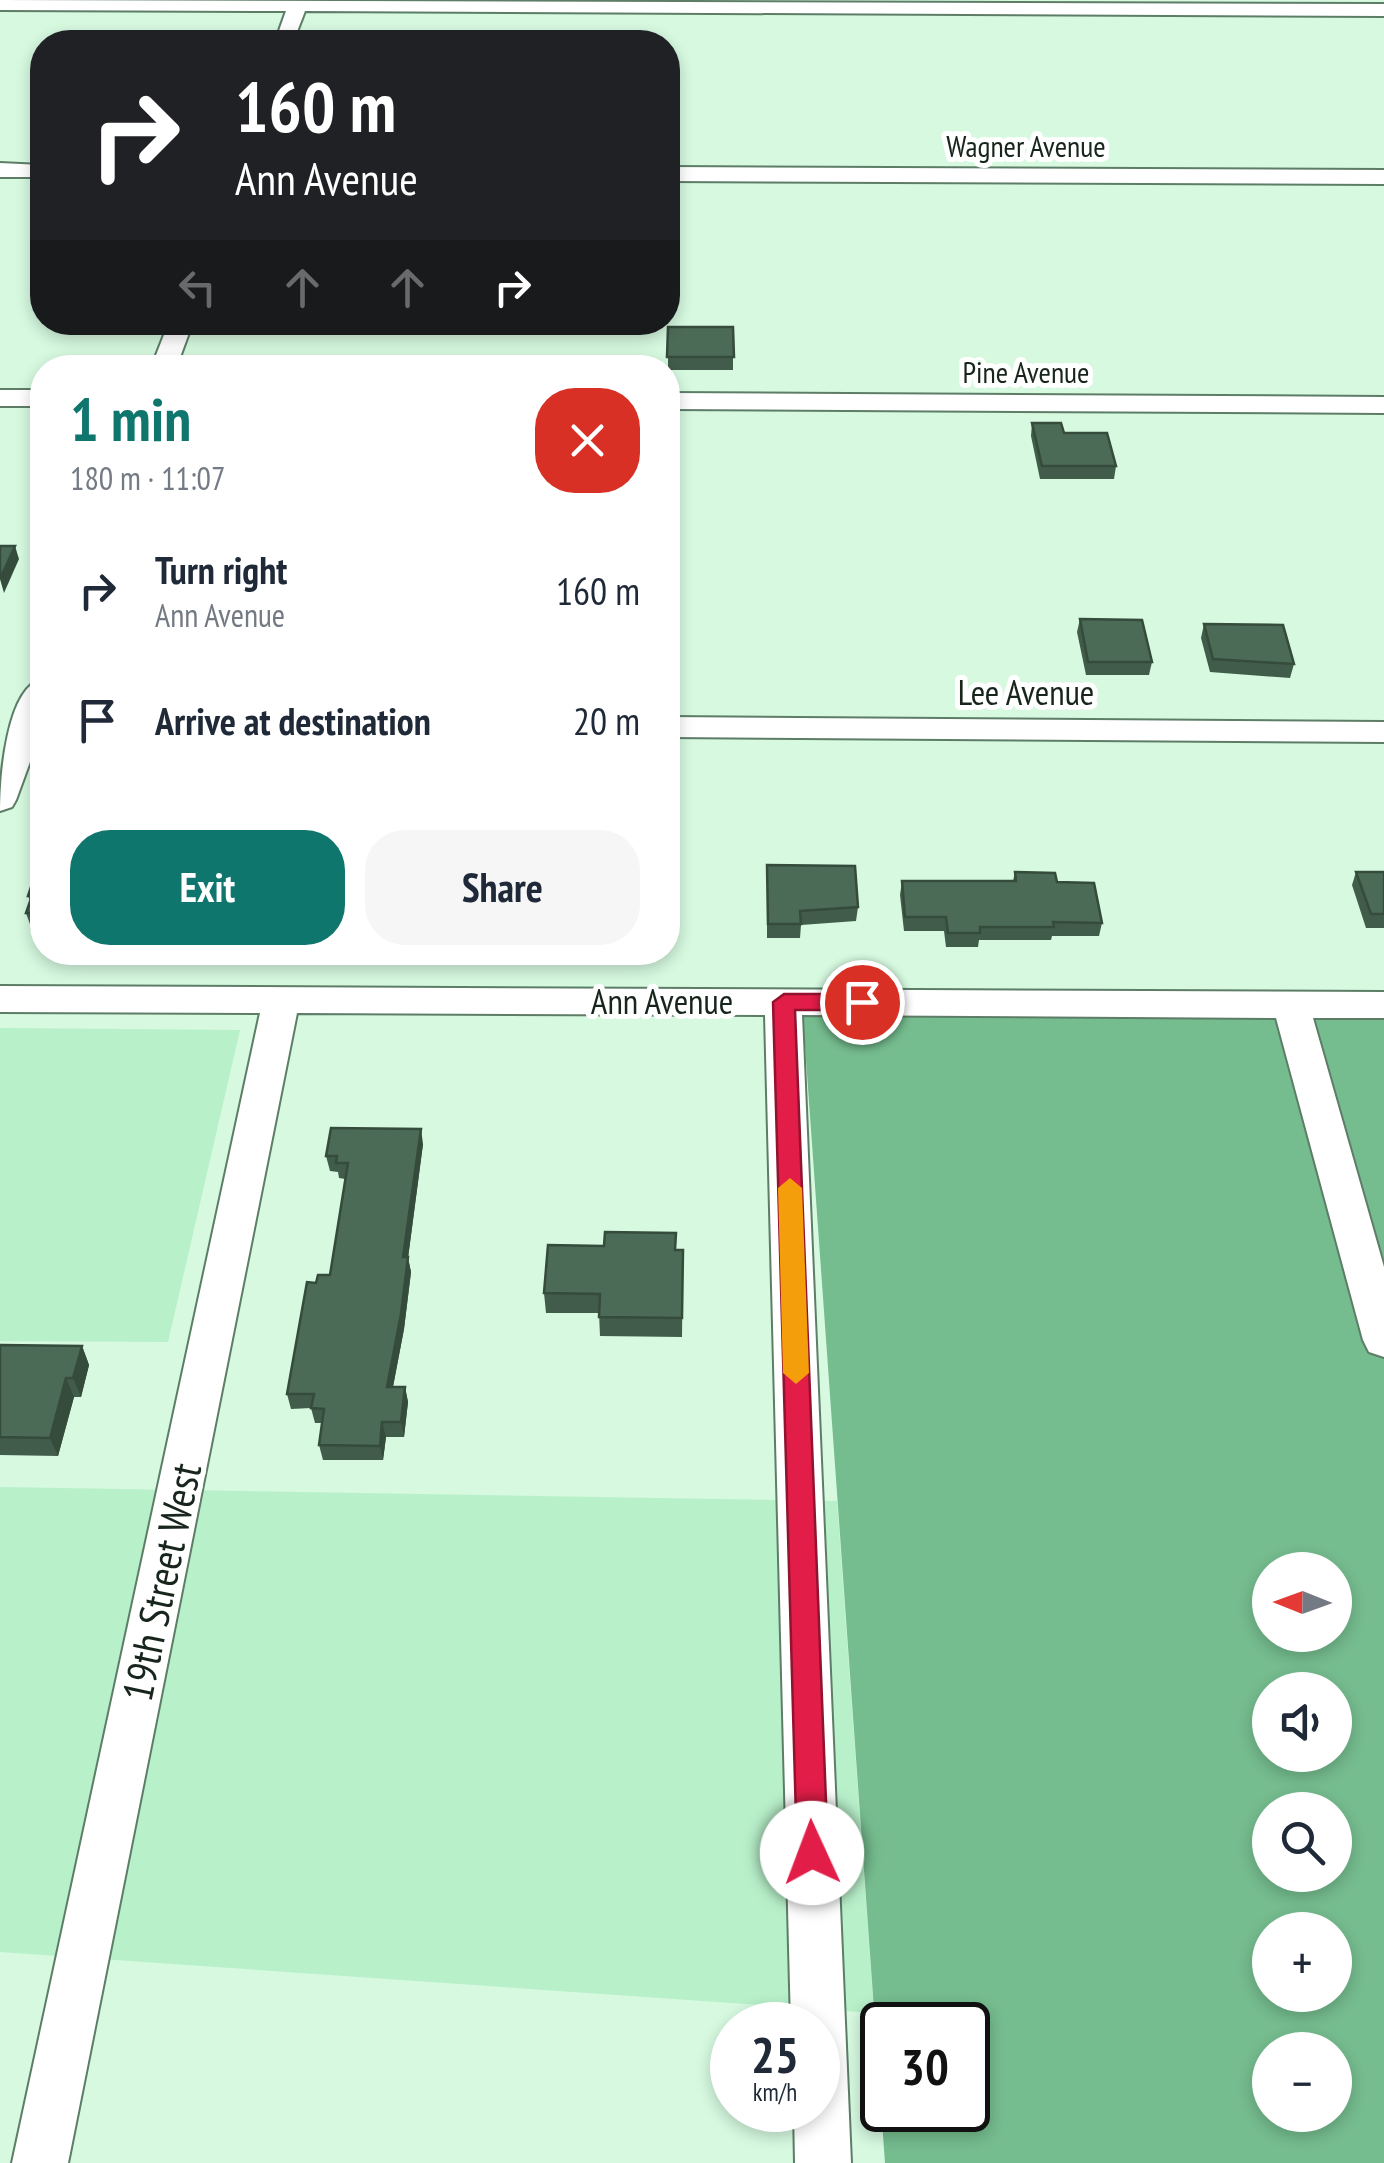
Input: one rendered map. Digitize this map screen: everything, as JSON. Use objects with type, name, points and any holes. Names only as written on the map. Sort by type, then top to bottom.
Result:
[{"type":"street","points":[[288,30],[299,2]]},
{"type":"street","points":[[0,4],[299,2],[1374,10]]},
{"type":"street","points":[[0,170],[30,171]]},
{"type":"street","name":"Wagner Avenue","points":[[680,174],[1384,177]]},
{"type":"street","points":[[0,398],[30,398]]},
{"type":"street","name":"Pine Avenue","points":[[680,401],[1384,405]]},
{"type":"street","points":[[0,800],[24,723]]},
{"type":"street","name":"Lee Avenue","points":[[680,727],[1384,732]]},
{"type":"street","name":"Ann Avenue","points":[[0,998],[1384,1006]]},
{"type":"street","name":"19th Street West","points":[[40,2163],[281,1001]]},
{"type":"street","points":[[784,1002],[823,2163]]},
{"type":"street","points":[[1291,1005],[1384,1340]]},
{"type":"green space","points":[[802,1004],[1384,1007],[1384,2163],[885,2163],[883,2132],[990,2132],[990,2002],[873,2002]]},
{"type":"green space","points":[[0,1028],[240,1030],[168,1342],[0,1341]]},
{"type":"green space","points":[[0,1487],[837,1501],[873,2002],[860,2002],[860,2012],[840,2011],[840,2002],[716,2002],[0,1952]]},
{"type":"building","points":[[680,327],[733,327],[734,357],[667,355],[668,335],[680,335]]},
{"type":"building","points":[[1032,423],[1061,423],[1064,433],[1107,433],[1116,466],[1042,466]]},
{"type":"building","points":[[0,546],[15,546],[0,579]]},
{"type":"building","points":[[1080,619],[1142,620],[1152,662],[1088,662]]},
{"type":"building","points":[[1204,624],[1283,625],[1294,664],[1213,659]]},
{"type":"building","points":[[767,865],[855,866],[858,907],[800,911],[801,924],[768,924]]},
{"type":"building","points":[[1015,872],[1055,873],[1057,882],[1094,883],[1102,923],[1053,922],[1054,927],[980,927],[980,933],[948,933],[946,917],[905,917],[902,881],[1016,881]]},
{"type":"building","points":[[1356,872],[1384,872],[1384,914],[1371,914]]},
{"type":"building","points":[[331,1128],[421,1129],[403,1257],[408,1257],[401,1314],[387,1387],[405,1387],[401,1422],[382,1422],[380,1446],[319,1445],[324,1409],[311,1408],[314,1394],[287,1394],[307,1282],[316,1283],[318,1275],[330,1275],[348,1163],[336,1163],[337,1156],[326,1156]]},
{"type":"building","points":[[605,1232],[676,1233],[675,1250],[683,1250],[682,1318],[599,1317],[600,1294],[544,1293],[548,1245],[604,1246]]},
{"type":"building","points":[[0,1345],[82,1346],[73,1378],[66,1378],[50,1438],[0,1437]]},
{"type":"slow traffic","points":[[790,1188],[796,1373]]},
{"type":"route","points":[[812,1853],[784,1002],[862,1002]]}]
